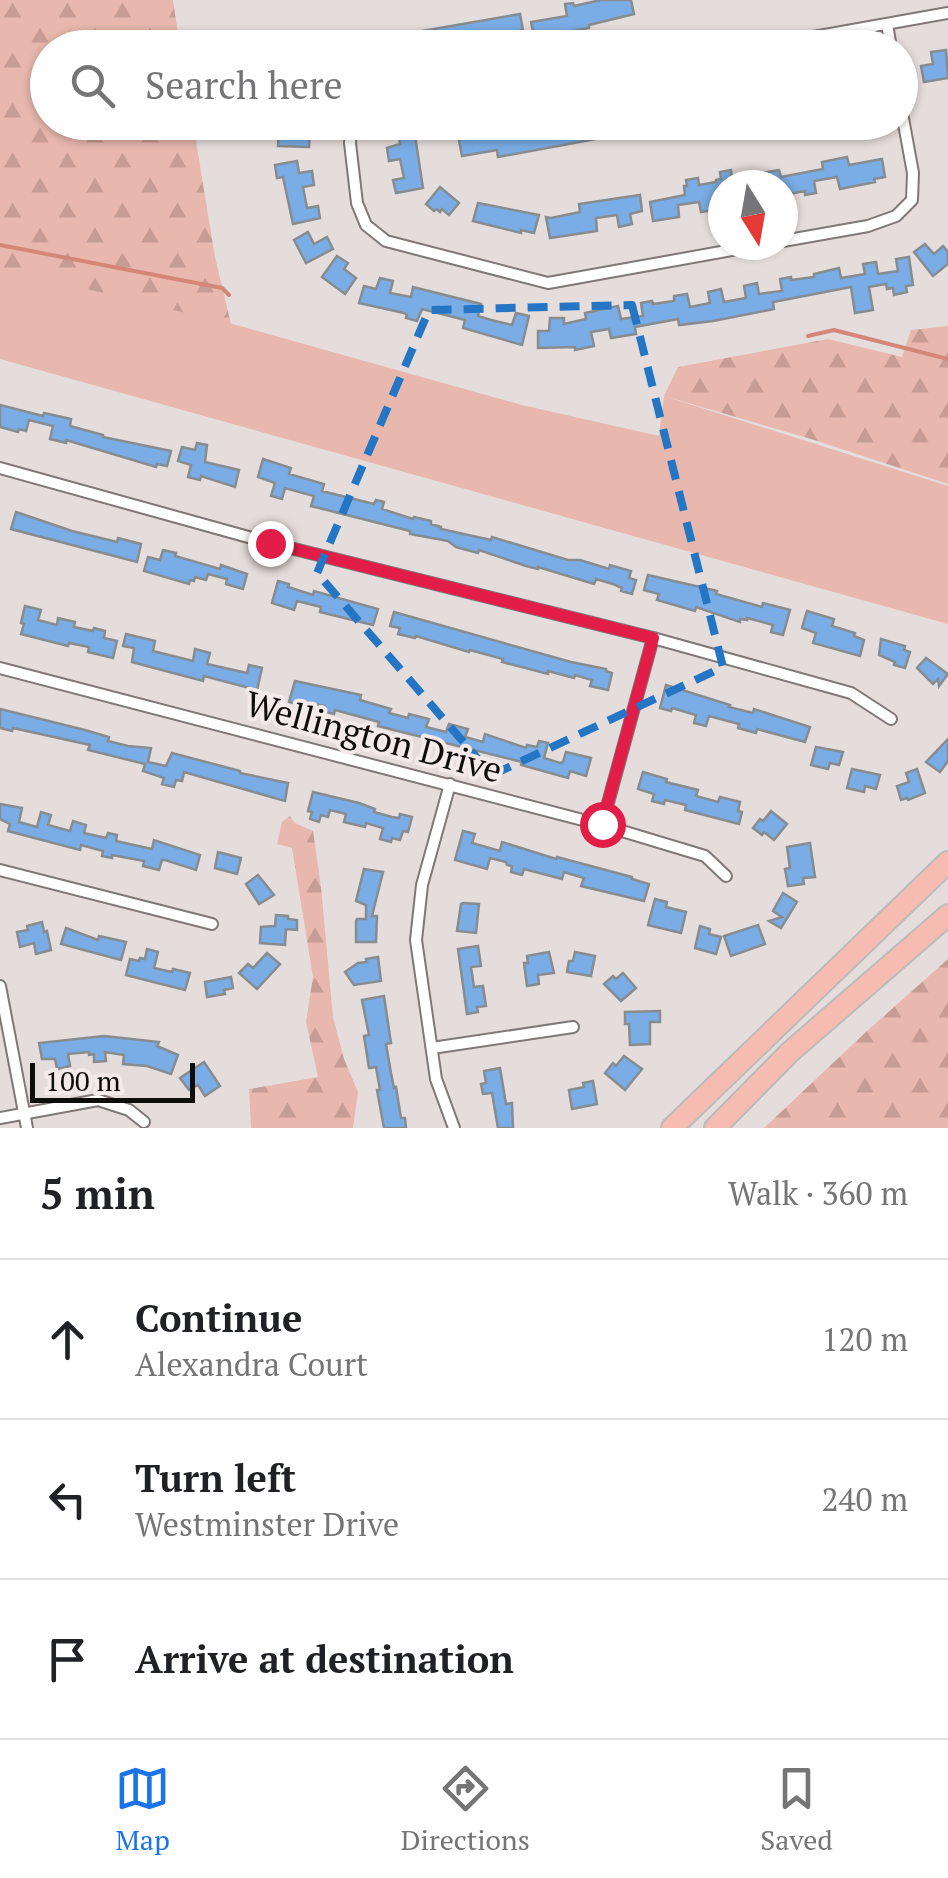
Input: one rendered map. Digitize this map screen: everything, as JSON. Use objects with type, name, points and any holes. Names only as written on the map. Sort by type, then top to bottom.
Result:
[{"type":"highway","points":[[672,1128],[948,862]]},
{"type":"highway","points":[[715,1128],[790,1052],[948,915]]},
{"type":"street","points":[[852,30],[948,12]]},
{"type":"street","points":[[886,24],[887,30]]},
{"type":"street","points":[[350,140],[357,203],[366,225],[386,240],[548,284],[708,255]]},
{"type":"street","points":[[798,238],[868,226],[896,216],[912,200],[914,174],[907,140]]},
{"type":"street","points":[[0,468],[270,543],[653,638],[851,693],[891,719]]},
{"type":"street","points":[[602,824],[653,638]]},
{"type":"street","name":"Wellington Drive","points":[[0,668],[602,824],[705,856],[726,876]]},
{"type":"street","points":[[450,784],[422,885],[416,940],[436,1079],[454,1128]]},
{"type":"street","points":[[0,870],[212,924]]},
{"type":"street","points":[[0,986],[27,1128]]},
{"type":"street","points":[[432,1048],[573,1028]]},
{"type":"street","points":[[0,1118],[98,1100],[128,1110],[144,1122]]},
{"type":"highlighted area","points":[[632,305],[723,667],[492,775],[317,573],[429,310]]},
{"type":"green space","points":[[0,0],[173,0],[177,30],[30,30],[30,140],[196,140],[215,257],[231,324],[0,268]]},
{"type":"green space","points":[[0,266],[129,295],[522,405],[659,436],[664,396],[948,486],[948,624],[0,359]]},
{"type":"green space","points":[[948,326],[948,484],[664,396],[678,367],[828,339],[902,357],[911,330]]},
{"type":"green space","points":[[290,816],[295,823],[313,831],[333,1017],[358,1092],[353,1128],[251,1128],[249,1089],[318,1077],[306,1022],[313,977],[292,848],[277,844],[282,822]]},
{"type":"green space","points":[[948,959],[948,1128],[764,1128],[867,1031]]},
{"type":"building","points":[[601,0],[631,0],[634,14],[577,30],[533,30],[531,22],[567,16],[565,4]]},
{"type":"building","points":[[520,14],[523,30],[428,30]]},
{"type":"building","points":[[946,50],[948,78],[924,82],[921,66],[933,64],[931,52]]},
{"type":"building","points":[[278,140],[310,140],[309,147],[278,146]]},
{"type":"building","points":[[399,140],[416,140],[423,188],[396,193],[393,180],[404,178],[400,159],[389,161],[387,148],[400,144]]},
{"type":"building","points":[[459,140],[590,140],[498,157],[497,150],[462,156]]},
{"type":"building","points":[[847,157],[849,165],[882,159],[885,177],[840,189],[837,177],[814,181],[816,193],[798,192],[798,174],[823,169],[822,162]]},
{"type":"building","points":[[297,161],[299,173],[312,171],[314,185],[303,187],[307,208],[318,206],[320,218],[293,224],[283,177],[277,178],[275,165]]},
{"type":"building","points":[[698,178],[699,185],[708,183],[708,211],[701,212],[699,202],[678,205],[679,217],[653,221],[650,202],[685,195],[686,180]]},
{"type":"building","points":[[440,187],[459,203],[449,215],[426,204]]},
{"type":"building","points":[[640,195],[642,211],[630,214],[632,224],[619,227],[617,215],[596,218],[597,231],[550,238],[546,217],[580,212],[579,204]]},
{"type":"building","points":[[478,203],[539,215],[534,233],[473,221]]},
{"type":"building","points":[[308,232],[314,244],[327,237],[333,249],[306,263],[294,240]]},
{"type":"building","points":[[925,244],[934,254],[943,246],[948,252],[948,264],[933,276],[914,252]]},
{"type":"building","points":[[337,256],[348,263],[344,269],[356,278],[345,294],[322,277]]},
{"type":"building","points":[[909,257],[913,285],[906,286],[907,292],[894,295],[893,288],[887,289],[886,284],[869,287],[873,310],[855,313],[851,287],[773,302],[774,309],[713,321],[679,325],[678,319],[635,327],[636,334],[611,338],[609,329],[591,332],[594,346],[575,350],[538,348],[538,331],[549,331],[550,318],[564,318],[564,324],[586,319],[585,313],[618,306],[621,319],[643,316],[641,303],[674,301],[674,296],[687,294],[690,307],[710,303],[708,292],[721,289],[724,302],[746,298],[744,286],[757,283],[759,294],[782,291],[780,279],[814,277],[839,268],[841,278],[865,274],[863,264],[876,262],[878,274],[898,271],[896,259]]},
{"type":"building","points":[[380,278],[393,281],[390,293],[411,297],[413,287],[481,304],[478,316],[491,320],[512,325],[516,313],[529,316],[522,345],[463,328],[465,320],[422,309],[417,321],[406,318],[404,313],[359,303],[364,286],[376,289]]},
{"type":"building","points":[[0,405],[71,419],[70,426],[103,437],[171,451],[167,466],[156,467],[66,440],[50,439],[53,426],[29,420],[26,431],[0,427]]},
{"type":"building","points":[[197,443],[207,445],[205,462],[239,470],[235,487],[201,476],[200,480],[188,477],[191,465],[178,461],[182,447],[195,450]]},
{"type":"building","points":[[263,459],[291,468],[289,474],[324,484],[322,491],[374,504],[376,500],[384,502],[382,509],[431,521],[441,529],[491,540],[492,537],[568,560],[631,571],[629,578],[636,580],[632,594],[596,579],[594,584],[311,506],[314,496],[285,488],[282,499],[271,496],[275,483],[258,477]]},
{"type":"building","points":[[16,512],[72,531],[141,544],[137,562],[11,529]]},
{"type":"building","points":[[163,550],[247,574],[243,589],[208,574],[206,580],[195,577],[189,584],[144,571],[148,557],[160,560]]},
{"type":"building","points":[[648,575],[717,591],[716,594],[762,607],[763,603],[790,610],[783,635],[771,632],[773,625],[747,618],[740,622],[696,607],[695,611],[657,600],[659,594],[644,590]]},
{"type":"building","points":[[278,581],[313,595],[314,591],[378,609],[373,625],[320,612],[321,607],[297,601],[294,610],[272,603]]},
{"type":"building","points":[[25,606],[41,610],[38,620],[57,625],[58,618],[75,622],[74,627],[105,631],[104,638],[117,641],[113,658],[88,652],[89,647],[21,634]]},
{"type":"building","points":[[807,611],[834,619],[832,626],[864,640],[860,656],[813,643],[816,633],[802,628]]},
{"type":"building","points":[[394,612],[606,669],[612,673],[608,690],[590,686],[592,680],[575,675],[574,678],[548,674],[470,650],[398,634],[400,628],[390,626]]},
{"type":"building","points":[[126,634],[155,641],[153,651],[193,661],[195,649],[210,653],[207,664],[247,673],[249,665],[262,668],[257,690],[204,676],[203,681],[132,662],[134,648],[123,646]]},
{"type":"building","points":[[881,639],[905,646],[904,650],[910,652],[905,668],[879,655]]},
{"type":"building","points":[[926,658],[948,674],[939,686],[938,679],[933,684],[917,668]]},
{"type":"building","points":[[295,681],[361,695],[360,700],[391,709],[389,713],[429,719],[426,727],[446,732],[449,724],[468,729],[465,737],[483,742],[485,734],[526,748],[537,747],[539,741],[548,743],[544,758],[560,763],[566,752],[591,758],[586,776],[570,771],[568,778],[521,765],[522,762],[378,726],[379,722],[335,710],[334,714],[322,711],[324,706],[289,702]]},
{"type":"building","points":[[666,685],[729,707],[753,713],[754,709],[810,727],[805,742],[757,729],[756,733],[709,716],[706,726],[694,723],[696,715],[660,708]]},
{"type":"building","points":[[0,709],[109,737],[108,741],[151,748],[148,762],[166,766],[172,753],[288,783],[285,801],[184,772],[182,781],[176,780],[174,787],[162,784],[164,778],[143,771],[145,764],[88,750],[90,745],[0,728]]},
{"type":"building","points":[[948,739],[948,761],[940,772],[926,762]]},
{"type":"building","points":[[816,747],[843,752],[839,765],[830,763],[828,769],[811,765]]},
{"type":"building","points":[[852,769],[880,775],[876,789],[865,786],[864,792],[847,788]]},
{"type":"building","points":[[917,769],[925,793],[901,800],[897,786],[909,782],[906,773]]},
{"type":"building","points":[[643,772],[698,790],[696,796],[740,802],[739,824],[685,810],[686,805],[652,801],[654,794],[638,789]]},
{"type":"building","points":[[313,792],[359,803],[392,817],[412,817],[408,832],[403,831],[400,840],[392,838],[391,842],[380,839],[383,828],[344,822],[346,814],[330,810],[328,817],[321,815],[319,822],[310,819]]},
{"type":"building","points":[[0,804],[22,808],[19,822],[37,827],[41,812],[51,815],[48,825],[70,831],[73,821],[86,825],[84,833],[106,838],[108,833],[117,835],[116,841],[152,849],[154,840],[200,855],[196,870],[162,860],[159,870],[143,866],[144,861],[102,856],[103,851],[81,845],[80,850],[8,831],[10,824],[0,819]]},
{"type":"building","points":[[771,811],[787,824],[774,840],[753,828]]},
{"type":"building","points":[[463,831],[475,834],[472,843],[500,851],[502,842],[632,877],[649,884],[644,901],[581,886],[584,878],[564,872],[562,879],[524,869],[522,875],[511,872],[512,866],[506,862],[490,858],[487,869],[455,860]]},
{"type":"building","points":[[810,843],[815,877],[803,878],[804,884],[788,886],[787,847]]},
{"type":"building","points":[[218,852],[241,858],[237,874],[215,868]]},
{"type":"building","points":[[364,869],[383,872],[372,916],[377,916],[376,942],[356,942],[356,921],[366,919],[366,905],[356,901]]},
{"type":"building","points":[[258,875],[274,895],[259,904],[246,884]]},
{"type":"building","points":[[783,893],[797,902],[781,928],[769,921],[782,917],[773,911]]},
{"type":"building","points":[[655,899],[667,902],[666,907],[686,912],[681,933],[648,925]]},
{"type":"building","points":[[463,903],[479,904],[476,933],[457,931]]},
{"type":"building","points":[[276,915],[297,920],[297,930],[286,929],[285,945],[260,943],[261,927],[275,926]]},
{"type":"building","points":[[42,922],[51,950],[36,954],[34,943],[20,947],[17,932]]},
{"type":"building","points":[[758,925],[765,944],[731,956],[724,936]]},
{"type":"building","points":[[700,926],[721,937],[716,954],[695,948]]},
{"type":"building","points":[[66,928],[98,940],[99,936],[126,942],[121,960],[61,944]]},
{"type":"building","points":[[478,946],[481,966],[471,967],[474,987],[483,986],[486,1006],[467,1014],[458,949]]},
{"type":"building","points":[[147,949],[158,952],[154,968],[190,973],[185,990],[126,975],[130,959],[145,959]]},
{"type":"building","points":[[549,952],[554,973],[538,975],[539,984],[527,986],[527,956]]},
{"type":"building","points":[[575,952],[595,956],[591,976],[567,972]]},
{"type":"building","points":[[267,953],[280,964],[257,989],[239,973],[248,964],[253,968]]},
{"type":"building","points":[[378,957],[381,981],[354,985],[345,972],[367,962],[366,959]]},
{"type":"building","points":[[623,973],[636,988],[621,1001],[604,984]]},
{"type":"building","points":[[231,977],[233,988],[224,990],[225,994],[207,997],[205,982]]},
{"type":"building","points":[[384,996],[391,1043],[386,1044],[406,1128],[384,1128],[376,1067],[369,1068],[364,1036],[369,1035],[362,1000]]},
{"type":"building","points":[[660,1011],[660,1022],[650,1022],[650,1044],[630,1045],[625,1012]]},
{"type":"building","points":[[104,1036],[159,1042],[157,1046],[178,1055],[171,1074],[123,1064],[124,1055],[105,1052],[106,1061],[94,1062],[94,1054],[89,1052],[68,1054],[70,1066],[57,1069],[55,1059],[42,1059],[39,1043]]},
{"type":"building","points":[[624,1056],[642,1069],[625,1090],[605,1073]]},
{"type":"building","points":[[204,1062],[220,1086],[205,1096],[198,1085],[189,1090],[180,1078]]},
{"type":"building","points":[[500,1068],[506,1104],[512,1103],[513,1128],[498,1128],[492,1093],[483,1094],[484,1071]]},
{"type":"building","points":[[593,1081],[597,1104],[572,1109],[569,1090]]},
{"type":"waterway","points":[[0,245],[222,288],[229,295]]},
{"type":"waterway","points":[[808,336],[834,330],[948,359]]},
{"type":"route","points":[[270,543],[653,638],[602,824]]}]
